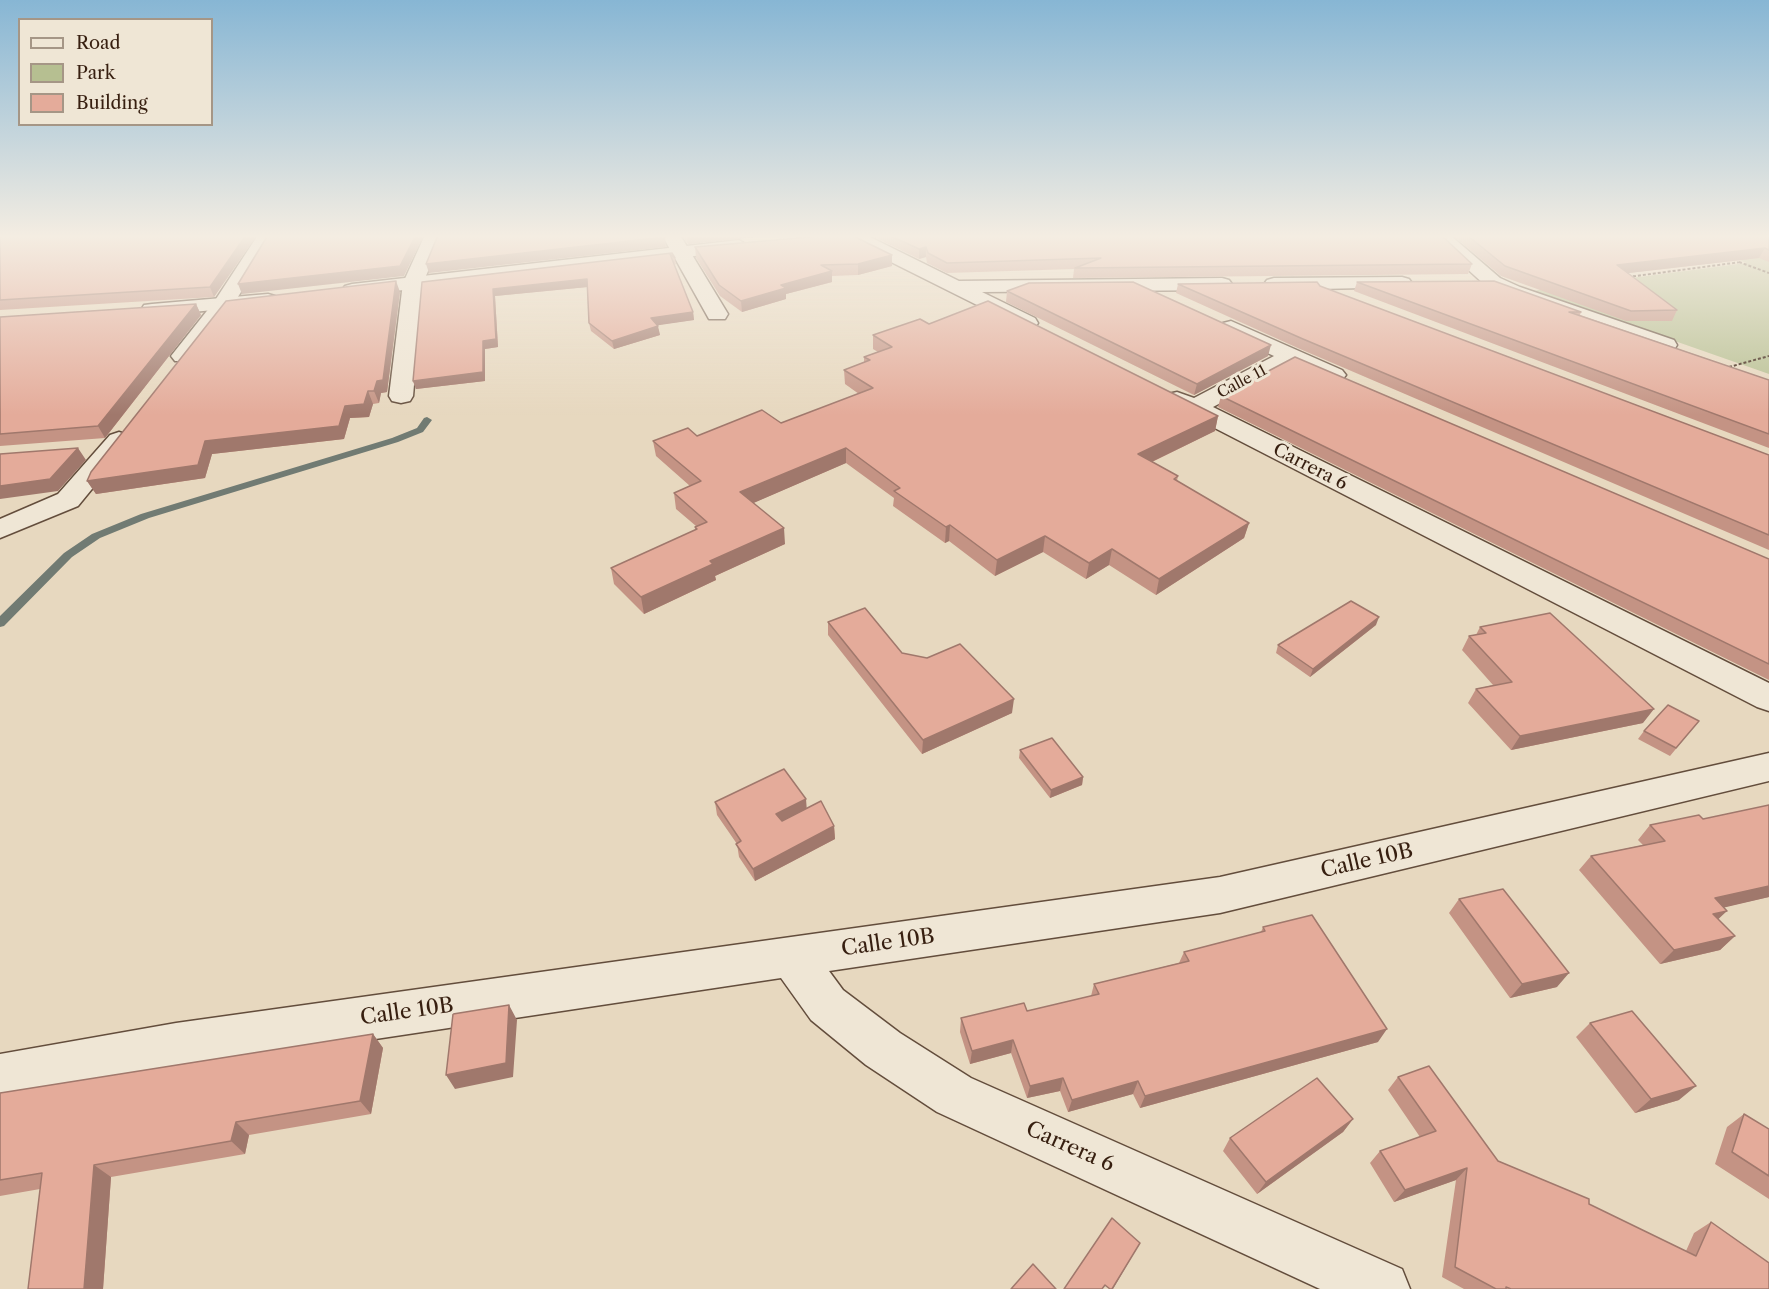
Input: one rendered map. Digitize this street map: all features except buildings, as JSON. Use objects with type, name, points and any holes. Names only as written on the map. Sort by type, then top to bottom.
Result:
[{"type":"street","points":[[172,372],[228,295]]},
{"type":"street","points":[[401,396],[412,295]]},
{"type":"street","points":[[706,295],[717,314]]},
{"type":"street","points":[[975,295],[1049,334]]},
{"type":"street","points":[[1158,295],[1357,384]]},
{"type":"street","points":[[1340,295],[1366,305]]},
{"type":"street","points":[[1525,295],[1729,367]]},
{"type":"street","points":[[128,311],[222,305],[289,297]]},
{"type":"street","name":"Calle 11","points":[[1194,408],[1292,356]]},
{"type":"street","name":"Carrera 6","points":[[1152,387],[1769,698]]},
{"type":"street","points":[[0,530],[69,500],[136,419]]},
{"type":"street","points":[[80,450],[114,447]]},
{"type":"street","name":"Calle 10B","points":[[0,1078],[176,1046],[1220,896],[1769,767]]},
{"type":"street","name":"Carrera 6","points":[[791,957],[827,1005],[883,1049],[954,1095],[1382,1289]]},
{"type":"path","points":[[1729,367],[1769,356]]},
{"type":"green space","points":[[1544,295],[1769,295],[1769,374]]},
{"type":"waterway","points":[[0,623],[68,555],[96,536],[145,516],[395,440],[420,430],[427,420]]}]
